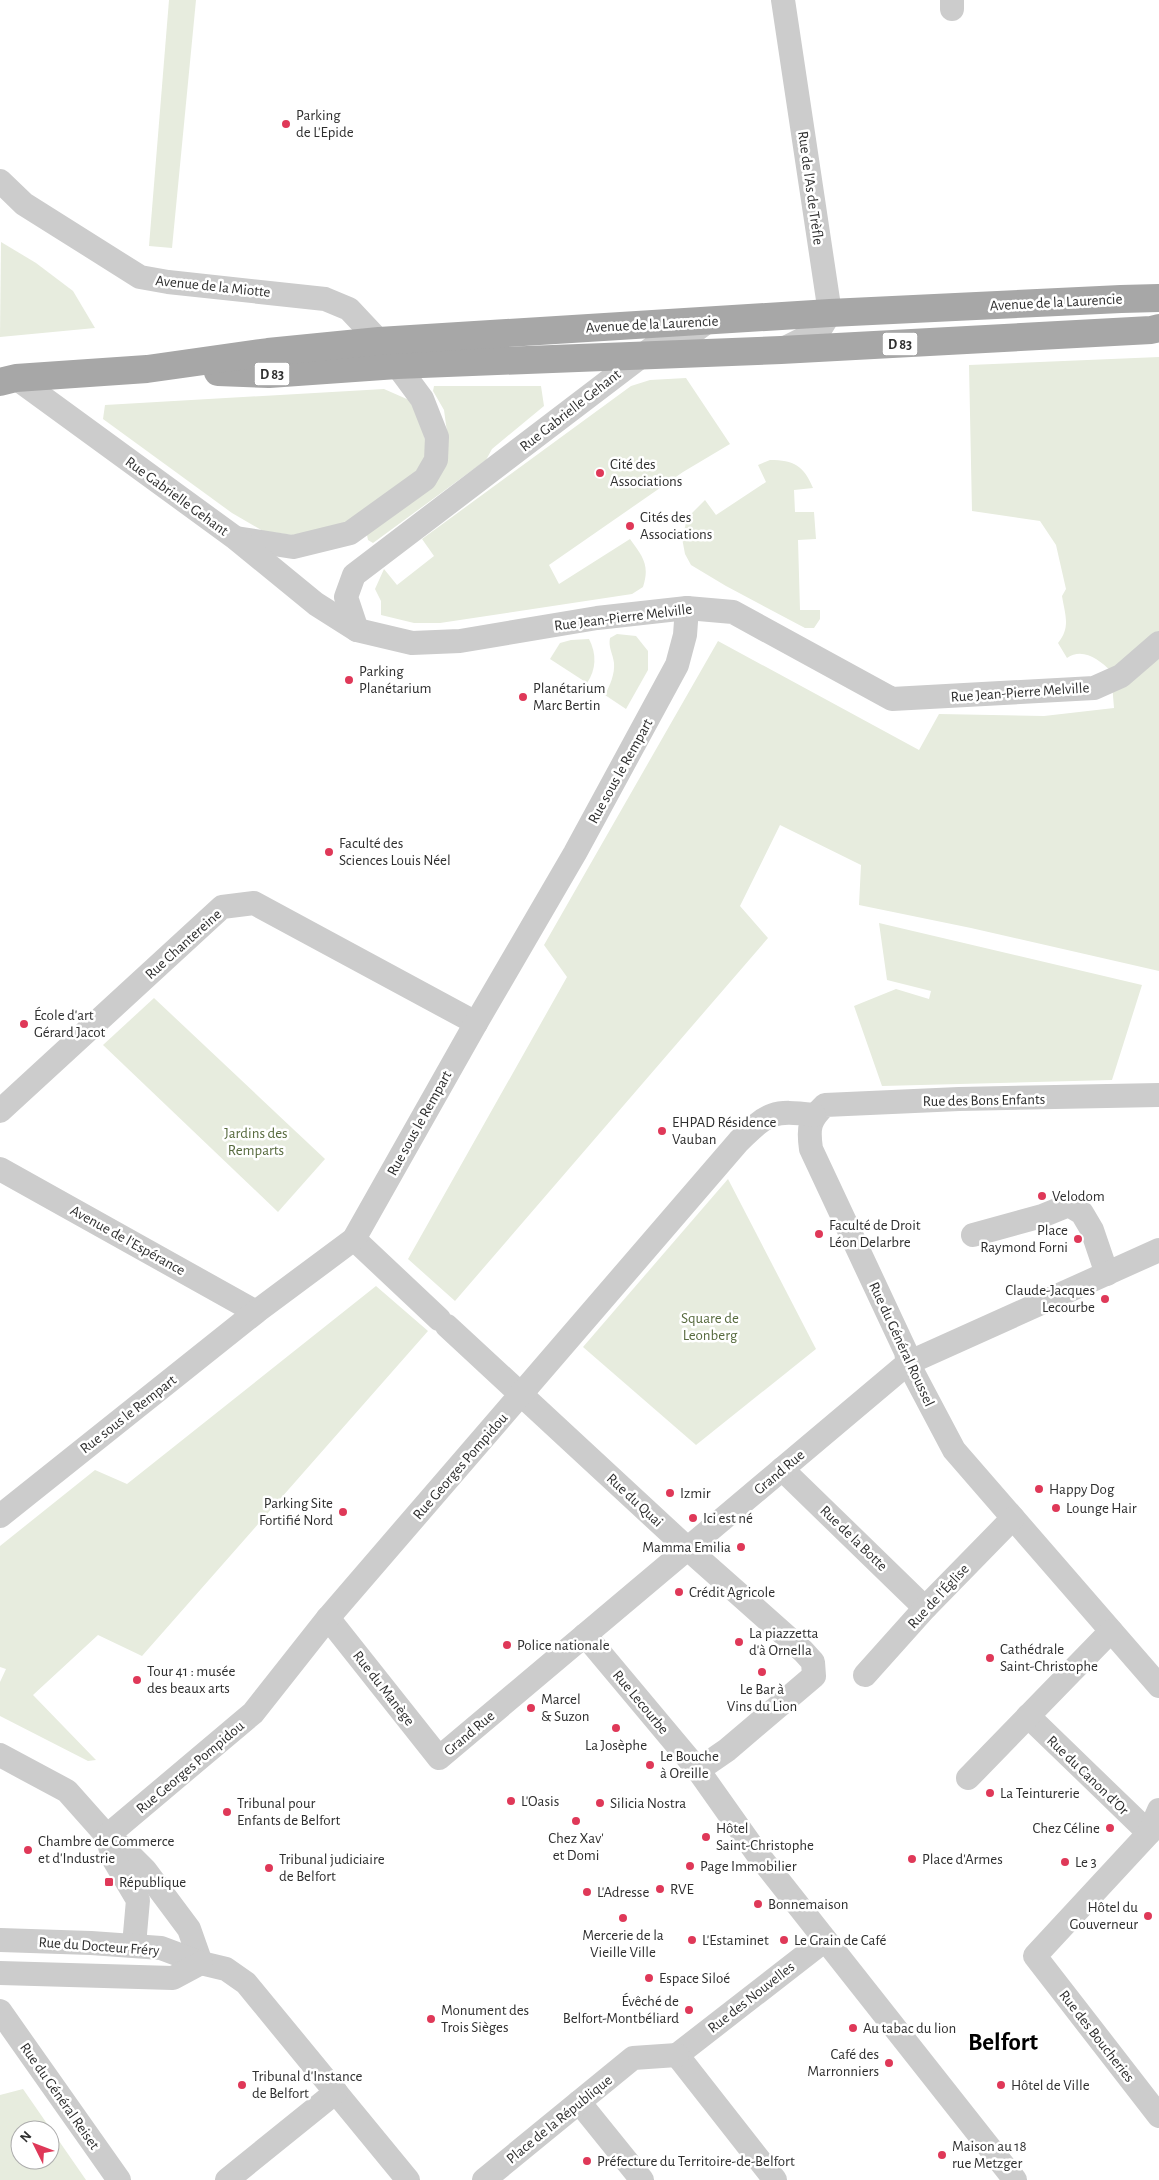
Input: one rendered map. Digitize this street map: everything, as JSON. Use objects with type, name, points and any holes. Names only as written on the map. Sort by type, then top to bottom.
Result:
[{"type":"main road","name":"Avenue de la Laurencie","points":[[8,380],[147,369],[268,352],[379,341],[830,313],[1159,298]]},
{"type":"main road","name":"Avenue de la Laurencie","points":[[147,369],[269,374],[397,365],[781,350],[1151,330],[1159,328]]},
{"type":"street","name":"Rue de l'As de Trèfle","points":[[784,0],[830,313]]},
{"type":"street","name":"Avenue de la Miotte","points":[[0,181],[24,204],[140,277],[168,282],[325,299],[349,309],[379,341],[397,365]]},
{"type":"street","points":[[781,350],[819,331],[830,313]]},
{"type":"street","name":"Rue Gabrielle Gehant","points":[[357,630],[346,597],[354,575],[660,342],[681,341],[708,321]]},
{"type":"street","name":"Rue Gabrielle Gehant","points":[[8,380],[234,537],[293,547],[350,533],[425,479],[436,460],[437,437],[422,400],[397,365]]},
{"type":"street","name":"Rue Jean-Pierre Melville","points":[[234,537],[316,604],[357,630],[412,643],[460,641],[597,618],[687,608],[733,612],[892,699],[1094,688],[1121,676],[1159,643]]},
{"type":"street","name":"Rue sous le Rempart","points":[[0,1516],[256,1312],[354,1239],[575,853],[677,665],[685,635],[687,608]]},
{"type":"street","name":"Rue Chantereine","points":[[0,1111],[222,907],[254,903],[476,1023]]},
{"type":"street","name":"Rue des Bons Enfants","points":[[814,1115],[825,1105],[959,1099],[1159,1096]]},
{"type":"street","name":"Rue Georges Pompidou","points":[[107,1836],[253,1713],[328,1618],[739,1141],[761,1120],[784,1112],[814,1115]]},
{"type":"street","name":"Rue du Général Roussel","points":[[814,1115],[809,1130],[811,1149],[906,1352],[908,1363],[954,1450],[1159,1686]]},
{"type":"street","name":"Avenue de l'Espérance","points":[[0,1169],[256,1312]]},
{"type":"street","points":[[973,1235],[1042,1216],[1069,1205],[1082,1213],[1092,1230],[1107,1274]]},
{"type":"street","name":"Rue du Quai","points":[[354,1239],[688,1549],[813,1662],[814,1676],[727,1750],[698,1770]]},
{"type":"street","name":"Grand Rue","points":[[439,1758],[908,1363],[1159,1250]]},
{"type":"street","name":"Rue de la Botte","points":[[782,1469],[925,1608]]},
{"type":"street","name":"Rue de l'Église","points":[[865,1675],[925,1608],[1012,1518]]},
{"type":"street","name":"Rue du Manège","points":[[328,1618],[439,1758]]},
{"type":"street","points":[[968,1778],[1111,1631]]},
{"type":"street","name":"Rue Lecourbe","points":[[585,1635],[698,1770]]},
{"type":"street","name":"Rue du Canon d'Or","points":[[1028,1716],[1149,1833]]},
{"type":"street","points":[[0,1755],[67,1791],[107,1836],[144,1870],[189,1929],[200,1963],[226,1969],[246,1983],[408,2180]]},
{"type":"street","points":[[698,1770],[756,1852],[1015,2180]]},
{"type":"street","points":[[1149,1833],[1159,1810]]},
{"type":"street","name":"Rue des Boucheries","points":[[1149,1833],[1035,1956],[1159,2116]]},
{"type":"street","points":[[107,1836],[113,1858],[138,1900],[134,1945]]},
{"type":"street","name":"Rue du Docteur Fréry","points":[[0,1940],[134,1945],[161,1948],[200,1963]]},
{"type":"street","name":"Rue des Nouvelles","points":[[677,2055],[826,1940]]},
{"type":"street","name":"Rue du Docteur Fréry","points":[[0,1973],[173,1978],[200,1963]]},
{"type":"street","name":"Rue du Général Reiset","points":[[0,2011],[120,2180]]},
{"type":"street","points":[[677,2055],[775,2180]]},
{"type":"street","name":"Place de la République","points":[[484,2180],[634,2058],[677,2055]]},
{"type":"street","points":[[227,2180],[336,2092]]},
{"type":"street","points":[[579,2102],[642,2180]]},
{"type":"green space","points":[[169,0],[196,0],[172,248],[149,246]]},
{"type":"green space","points":[[1,242],[36,263],[73,291],[95,328],[0,337]]},
{"type":"green space","points":[[1159,357],[1159,971],[971,928],[859,905],[861,865],[780,825],[740,906],[768,938],[455,1301],[408,1259],[567,977],[544,945],[718,641],[919,750],[939,714],[1044,716],[1114,708],[1111,671],[1096,659],[1085,654],[1073,655],[1067,658],[1058,643],[1065,632],[1066,626],[1062,596],[1066,589],[1056,545],[1040,521],[972,511],[969,365]]},
{"type":"green space","points":[[686,378],[730,444],[683,472],[549,565],[559,584],[630,539],[644,562],[646,573],[643,587],[632,594],[440,623],[414,623],[381,615],[381,601],[375,589],[384,569],[397,585],[434,556],[422,539],[631,386],[650,380]]},
{"type":"green space","points":[[434,386],[541,386],[544,406],[492,449],[486,460],[373,543],[368,540],[367,535],[447,432],[444,410],[433,391]]},
{"type":"green space","points":[[384,389],[409,400],[419,418],[427,446],[425,459],[413,475],[344,524],[316,533],[292,535],[263,531],[232,513],[103,419],[105,405]]},
{"type":"green space","points":[[770,460],[786,461],[802,469],[813,488],[794,490],[795,512],[814,512],[816,539],[798,540],[800,610],[820,610],[820,619],[814,628],[805,628],[726,586],[691,565],[685,554],[682,538],[687,518],[705,500],[716,515],[766,482],[758,465]]},
{"type":"green space","points":[[617,634],[636,636],[648,651],[648,670],[626,709],[605,695],[614,671],[610,638]]},
{"type":"green space","points":[[589,639],[593,650],[594,667],[587,683],[550,659],[560,643]]},
{"type":"green space","points":[[879,923],[1142,985],[1112,1080],[882,1086],[854,1006],[896,989],[929,999],[931,991],[887,980]]},
{"type":"green space","name":"Jardins des Remparts","points":[[154,998],[325,1159],[278,1212],[103,1045]]},
{"type":"green space","name":"Square de Leonberg","points":[[728,1179],[816,1349],[696,1445],[583,1347]]},
{"type":"green space","points":[[376,1286],[428,1331],[142,1656],[98,1635],[33,1695],[96,1760],[88,1761],[0,1716],[0,1682],[6,1669],[0,1667],[0,1546],[95,1470],[127,1484]]},
{"type":"green space","points":[[23,2089],[44,2120],[10,2120],[10,2170],[60,2170],[60,2142],[86,2180],[0,2180],[0,2095]]},
{"type":"place","name":"Parking de L'Epide","points":[[286,124]]},
{"type":"place","name":"Cité des Associations","points":[[600,473]]},
{"type":"place","name":"Cités des Associations","points":[[630,526]]},
{"type":"place","name":"Parking Planétarium","points":[[349,680]]},
{"type":"place","name":"Planétarium Marc Bertin","points":[[523,697]]},
{"type":"place","name":"Faculté des Sciences Louis Néel","points":[[329,852]]},
{"type":"place","name":"École d'art Gérard Jacot","points":[[24,1024]]},
{"type":"place","name":"EHPAD Résidence Vauban","points":[[662,1131]]},
{"type":"place","name":"Velodom","points":[[1042,1196]]},
{"type":"place","name":"Faculté de Droit Léon Delarbre","points":[[819,1234]]},
{"type":"place","name":"Place Raymond Forni","points":[[1078,1239]]},
{"type":"place","name":"Claude-Jacques Lecourbe","points":[[1105,1299]]},
{"type":"place","name":"Happy Dog","points":[[1039,1489]]},
{"type":"place","name":"Izmir","points":[[670,1493]]},
{"type":"place","name":"Lounge Hair","points":[[1056,1508]]},
{"type":"place","name":"Parking Site Fortifié Nord","points":[[343,1512]]},
{"type":"place","name":"Ici est né","points":[[693,1518]]},
{"type":"place","name":"Mamma Emilia","points":[[741,1547]]},
{"type":"place","name":"Crédit Agricole","points":[[679,1592]]},
{"type":"place","name":"La piazzetta d'à Ornella","points":[[739,1642]]},
{"type":"place","name":"Police nationale","points":[[507,1645]]},
{"type":"place","name":"Cathédrale Saint-Christophe","points":[[990,1658]]},
{"type":"place","name":"Le Bar à Vins du Lion","points":[[762,1672]]},
{"type":"place","name":"Tour 41 : musée des beaux arts","points":[[137,1680]]},
{"type":"place","name":"Marcel & Suzon","points":[[531,1708]]},
{"type":"place","name":"La Josèphe","points":[[616,1728]]},
{"type":"place","name":"Le Bouche à Oreille","points":[[650,1765]]},
{"type":"place","name":"La Teinturerie","points":[[990,1793]]},
{"type":"place","name":"L'Oasis","points":[[511,1801]]},
{"type":"place","name":"Silicia Nostra","points":[[600,1803]]},
{"type":"place","name":"Tribunal pour Enfants de Belfort","points":[[227,1812]]},
{"type":"place","name":"Chez Xav' et Domi","points":[[576,1821]]},
{"type":"place","name":"Chez Céline","points":[[1110,1828]]},
{"type":"place","name":"Hôtel Saint-Christophe","points":[[706,1837]]},
{"type":"place","name":"Chambre de Commerce et d'Industrie","points":[[28,1850]]},
{"type":"place","name":"Place d'Armes","points":[[912,1859]]},
{"type":"place","name":"Le 3","points":[[1065,1862]]},
{"type":"place","name":"Page Immobilier","points":[[690,1866]]},
{"type":"place","name":"Tribunal judiciaire de Belfort","points":[[269,1868]]},
{"type":"place","name":"République","points":[[109,1882]]},
{"type":"place","name":"RVE","points":[[660,1889]]},
{"type":"place","name":"L'Adresse","points":[[587,1892]]},
{"type":"place","name":"Bonnemaison","points":[[758,1904]]},
{"type":"place","name":"Hôtel du Gouverneur","points":[[1148,1916]]},
{"type":"place","name":"Mercerie de la Vieille Ville","points":[[623,1918]]},
{"type":"place","name":"L'Estaminet","points":[[692,1940]]},
{"type":"place","name":"Le Grain de Café","points":[[784,1940]]},
{"type":"place","name":"Espace Siloé","points":[[649,1978]]},
{"type":"place","name":"Évêché de Belfort-Montbéliard","points":[[689,2010]]},
{"type":"place","name":"Monument des Trois Sièges","points":[[431,2019]]},
{"type":"place","name":"Au tabac du lion","points":[[853,2028]]},
{"type":"place","name":"Café des Marronniers","points":[[889,2063]]},
{"type":"place","name":"Tribunal d'Instance de Belfort","points":[[242,2085]]},
{"type":"place","name":"Hôtel de Ville","points":[[1001,2085]]},
{"type":"place","name":"Maison au 18 rue Metzger","points":[[942,2155]]},
{"type":"place","name":"Préfecture du Territoire-de-Belfort","points":[[587,2161]]},
{"type":"district","name":"Belfort","points":[[1003,2041]]}]
